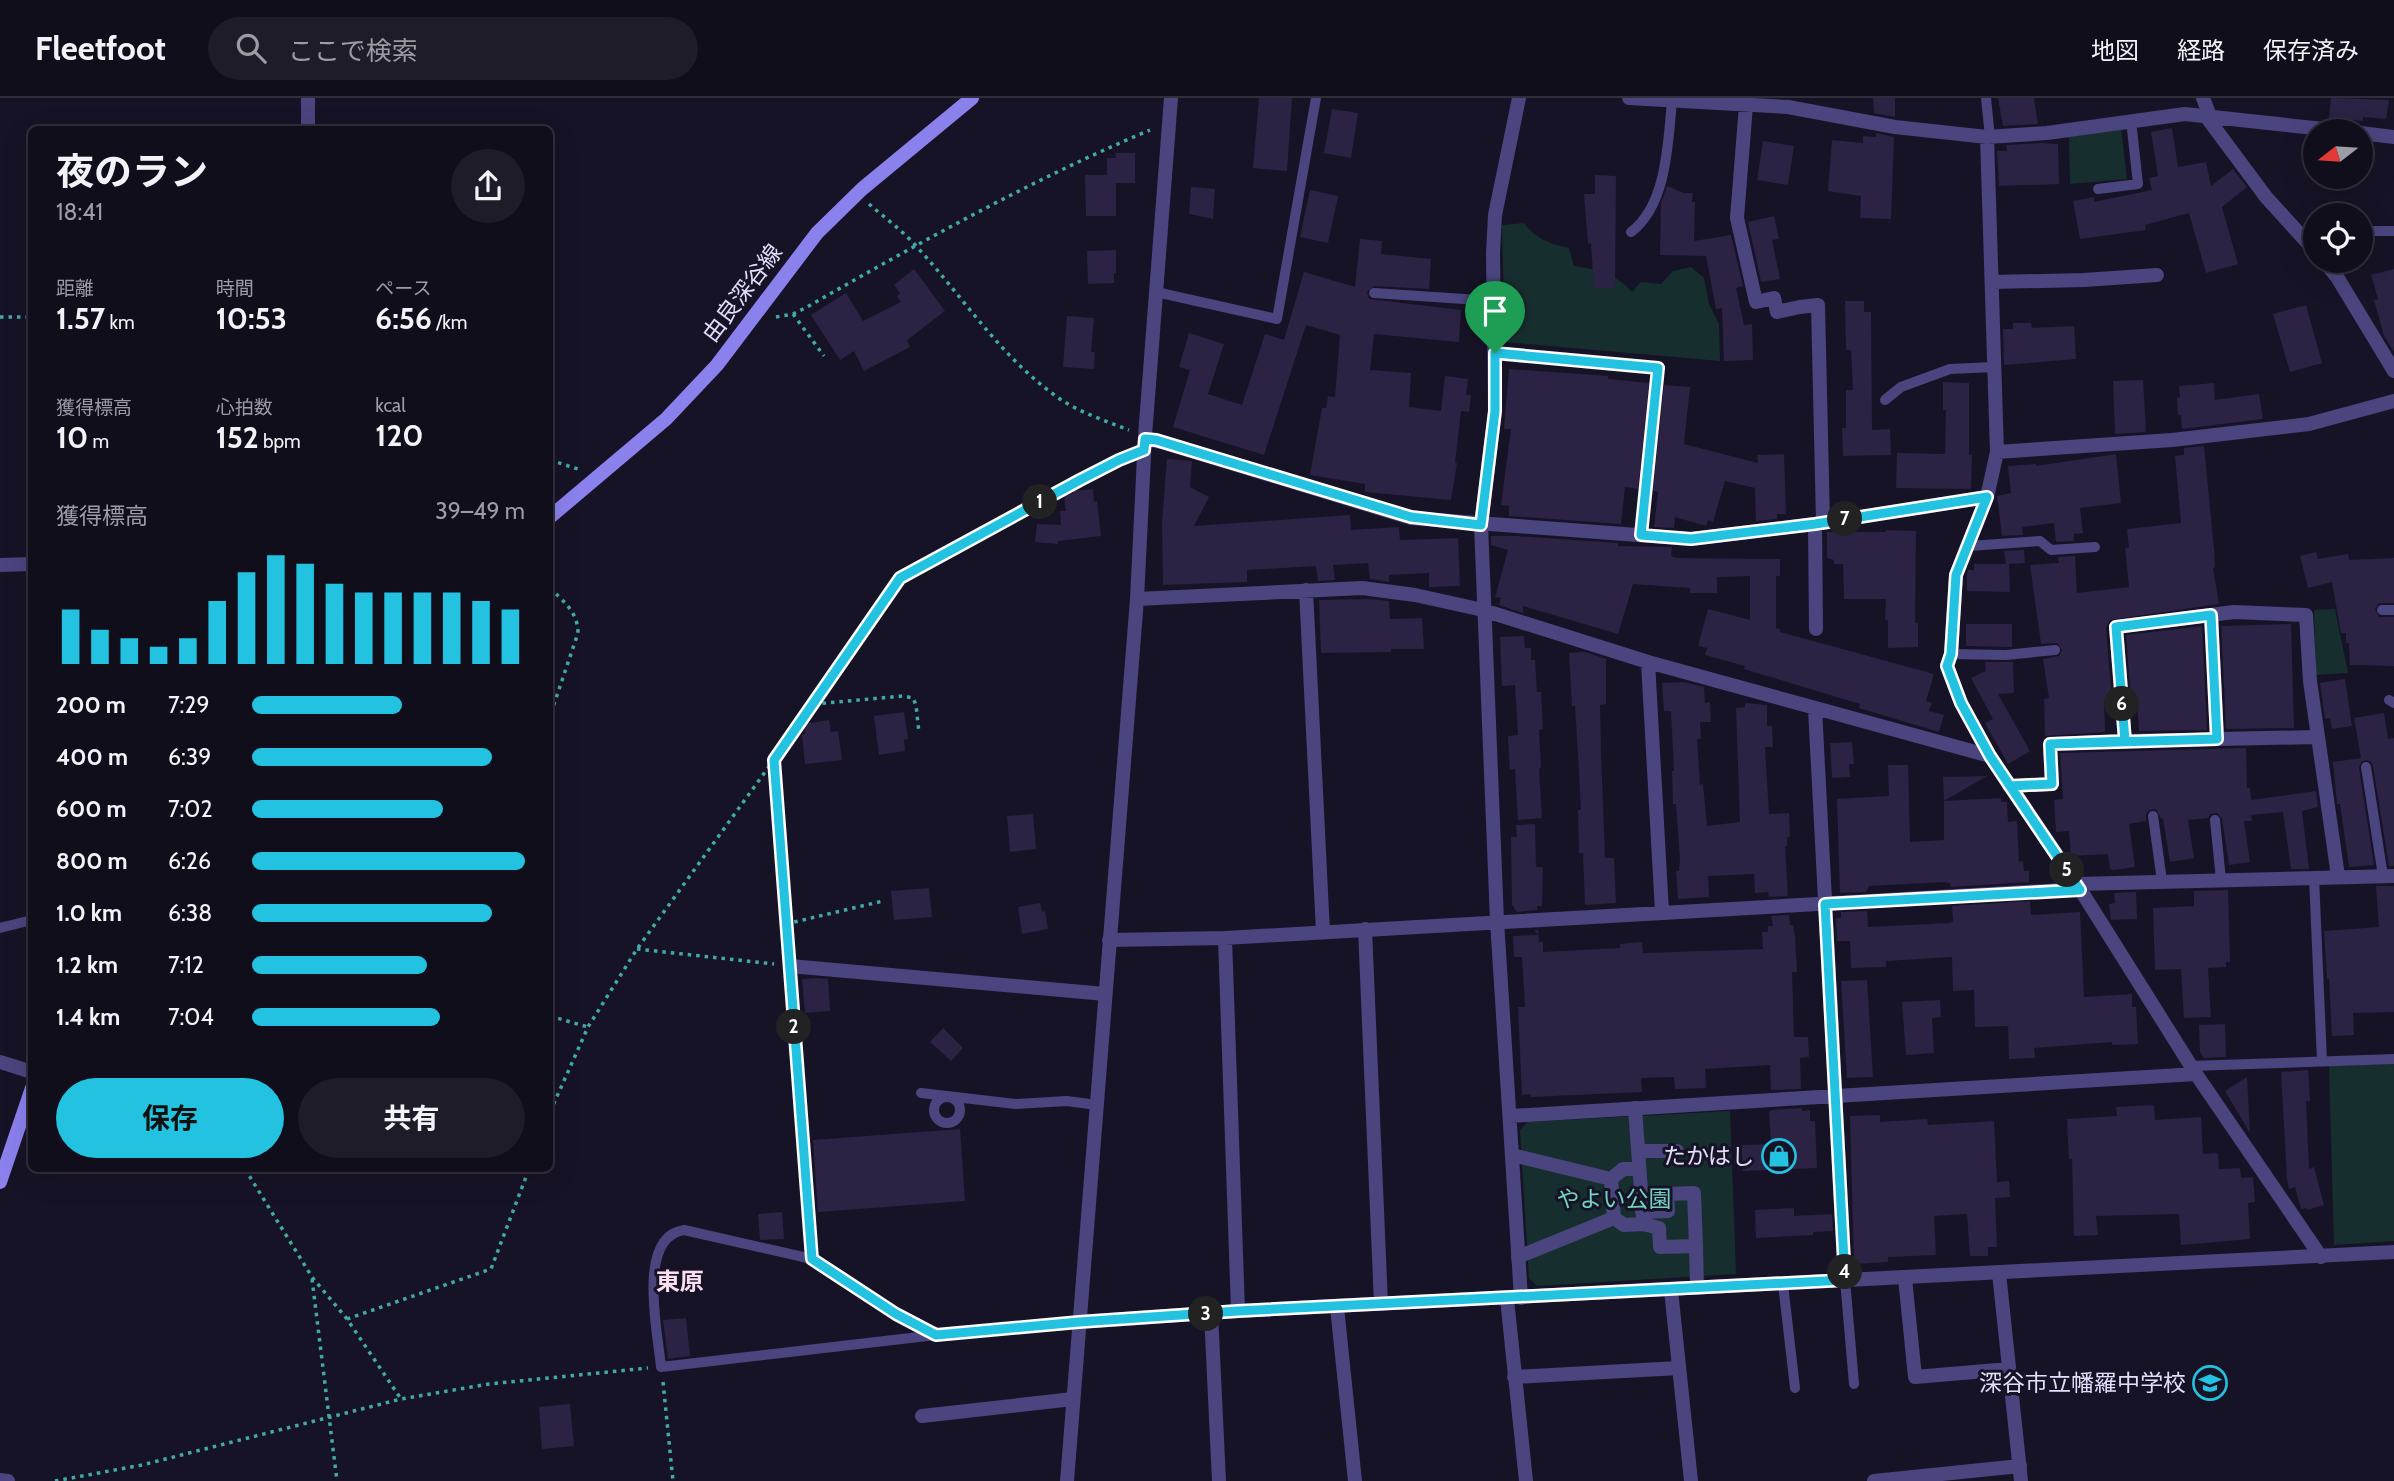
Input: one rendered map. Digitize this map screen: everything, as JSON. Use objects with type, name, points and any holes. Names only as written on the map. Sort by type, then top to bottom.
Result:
[{"type":"main road","name":"由良深谷線","points":[[553,515],[666,419],[708,374],[817,233],[857,193],[972,98]]},
{"type":"main road","points":[[0,1182],[28,1100]]},
{"type":"street","points":[[308,98],[308,126]]},
{"type":"street","points":[[1067,1481],[1137,598],[1145,442],[1171,98]]},
{"type":"street","points":[[1519,98],[1494,215],[1495,411],[1481,525],[1497,921],[1518,1257],[1514,1298],[1514,1377],[1526,1481]]},
{"type":"street","points":[[1629,98],[1788,107],[1895,127],[1988,137],[2047,133],[2176,114],[2303,127]]},
{"type":"street","points":[[2203,98],[2208,116],[2234,157],[2266,197],[2303,233]]},
{"type":"street","points":[[1746,105],[1737,218],[1756,302],[1774,298],[1777,312],[1818,306],[1819,523],[1816,629]]},
{"type":"street","points":[[2373,135],[2394,137]]},
{"type":"street","points":[[1988,137],[1997,452],[1987,497],[1956,575],[1951,654],[1947,666],[1990,756],[2079,887],[2193,1070],[2321,1257]]},
{"type":"street","points":[[2334,273],[2394,371]]},
{"type":"street","points":[[1992,282],[2084,281],[2157,275]]},
{"type":"street","points":[[1997,452],[2172,440],[2309,424],[2394,401]]},
{"type":"street","points":[[1145,442],[1156,440],[1411,517],[1481,525],[1691,539],[1819,523],[1987,497]]},
{"type":"street","points":[[0,565],[28,565]]},
{"type":"street","points":[[1137,598],[1362,588],[1415,595],[1483,610],[1648,662],[1990,756]]},
{"type":"street","points":[[1306,590],[1323,932]]},
{"type":"street","points":[[2125,741],[2116,627],[2234,612],[2306,615],[2309,681],[2338,876]]},
{"type":"street","points":[[2211,615],[2217,739]]},
{"type":"street","points":[[1648,662],[1662,912]]},
{"type":"street","points":[[1815,709],[1845,1280]]},
{"type":"street","points":[[2010,786],[2052,784],[2050,744],[2316,737]]},
{"type":"street","points":[[1109,940],[1225,938],[1825,904],[2162,881],[2388,876]]},
{"type":"street","points":[[1365,929],[1381,1304]]},
{"type":"street","points":[[1225,938],[1238,1311]]},
{"type":"street","points":[[790,966],[1105,994]]},
{"type":"street","points":[[0,1062],[28,1071]]},
{"type":"street","points":[[1510,1116],[2193,1070]]},
{"type":"street","points":[[1635,1108],[1643,1218]]},
{"type":"street","points":[[1639,1152],[1677,1151]]},
{"type":"street","points":[[1512,1155],[1611,1179]]},
{"type":"street","points":[[1611,1179],[1623,1169],[1639,1169]]},
{"type":"street","points":[[1611,1179],[1614,1218]]},
{"type":"street","points":[[1659,1228],[1667,1223],[1667,1194],[1693,1193],[1697,1289]]},
{"type":"street","points":[[1614,1218],[1624,1225],[1668,1211]]},
{"type":"street","points":[[1518,1257],[1614,1218]]},
{"type":"street","points":[[1643,1218],[1659,1228]]},
{"type":"street","points":[[1659,1228],[1660,1247],[1696,1246]]},
{"type":"street","points":[[1079,1322],[1238,1311],[2394,1252]]},
{"type":"street","points":[[1998,1273],[2021,1481]]},
{"type":"street","points":[[1905,1278],[1914,1377],[2009,1369]]},
{"type":"street","points":[[1671,1290],[1691,1481]]},
{"type":"street","points":[[1337,1307],[1355,1481]]},
{"type":"street","points":[[1211,1313],[1219,1481]]},
{"type":"street","points":[[1514,1377],[1679,1368]]},
{"type":"street","points":[[922,1416],[1073,1399]]},
{"type":"street","points":[[1874,1481],[2020,1466]]},
{"type":"street","points":[[0,1480],[8,1481]]},
{"type":"lane","points":[[1156,292],[1278,320],[1316,98]]},
{"type":"lane","points":[[1986,98],[1988,137]]},
{"type":"lane","points":[[1631,232],[1638,227],[1662,180],[1668,150],[1672,101]]},
{"type":"lane","points":[[2098,189],[2138,184],[2132,120]]},
{"type":"lane","points":[[2373,231],[2394,231]]},
{"type":"lane","points":[[1374,293],[1494,301]]},
{"type":"lane","points":[[1495,353],[1658,368],[1641,535]]},
{"type":"lane","points":[[1885,400],[1901,387],[1950,369],[1994,367]]},
{"type":"lane","points":[[1969,546],[2040,541],[2051,550],[2095,547]]},
{"type":"lane","points":[[2382,610],[2394,610]]},
{"type":"lane","points":[[1951,654],[2006,655],[2055,650]]},
{"type":"lane","points":[[2366,767],[2388,876]]},
{"type":"lane","points":[[2153,816],[2162,881]]},
{"type":"lane","points":[[2215,820],[2221,880]]},
{"type":"lane","points":[[2314,877],[2322,1061]]},
{"type":"lane","points":[[0,928],[28,921]]},
{"type":"lane","points":[[2193,1070],[2394,1059]]},
{"type":"lane","points":[[946,1097],[955,1099],[959,1107],[957,1118],[945,1123],[936,1116],[929,1097],[946,1097],[1015,1104],[1068,1101],[1097,1105]]},
{"type":"lane","points":[[959,1107],[975,1100]]},
{"type":"lane","points":[[936,1335],[896,1314],[812,1259],[684,1230],[672,1233],[666,1238],[653,1271],[661,1367],[936,1335],[1079,1322]]},
{"type":"lane","points":[[1845,1280],[1854,1384]]},
{"type":"lane","points":[[1783,1284],[1795,1388]]},
{"type":"path","points":[[759,309],[779,317],[793,314],[1033,184],[1169,122]]},
{"type":"path","points":[[553,1105],[588,1027],[637,949],[814,704],[900,578],[1119,460],[1145,442],[1063,401],[1045,387],[1008,354],[916,245],[857,193]]},
{"type":"path","points":[[793,314],[824,356]]},
{"type":"path","points":[[0,317],[28,317]]},
{"type":"path","points":[[553,461],[601,476]]},
{"type":"path","points":[[553,591],[571,609],[578,624],[578,633],[553,707]]},
{"type":"path","points":[[814,704],[903,696],[913,698],[919,733]]},
{"type":"path","points":[[774,760],[812,1259]]},
{"type":"path","points":[[786,924],[883,901]]},
{"type":"path","points":[[637,949],[790,966]]},
{"type":"path","points":[[553,1017],[588,1027]]},
{"type":"path","points":[[247,1172],[312,1277],[347,1319],[401,1399]]},
{"type":"path","points":[[347,1319],[491,1269],[528,1172]]},
{"type":"path","points":[[312,1277],[337,1481]]},
{"type":"path","points":[[55,1481],[142,1465],[401,1399],[489,1384],[661,1367],[673,1481]]},
{"type":"green space","points":[[2121,127],[2127,179],[2070,184],[2069,136]]},
{"type":"green space","points":[[1524,223],[1544,240],[1569,248],[1574,266],[1606,274],[1620,281],[1632,292],[1641,282],[1661,284],[1673,271],[1691,267],[1704,278],[1709,304],[1719,324],[1720,361],[1505,342],[1502,225]]},
{"type":"green space","points":[[2335,609],[2348,673],[2316,675],[2314,610]]},
{"type":"green space","points":[[2394,1064],[2394,1241],[2334,1245],[2329,1066]]},
{"type":"green space","name":"やよい公園","points":[[1730,1111],[1736,1274],[1537,1286],[1529,1278],[1520,1130],[1528,1122]]},
{"type":"building","points":[[1259,98],[1292,98],[1287,171],[1253,168]]},
{"type":"building","points":[[1873,98],[1895,98],[1895,117],[1874,113]]},
{"type":"building","points":[[1998,98],[2034,98],[2038,124],[2003,126]]},
{"type":"building","points":[[2331,98],[2389,100],[2386,119],[2329,118]]},
{"type":"building","points":[[1332,109],[1358,113],[1351,158],[1324,153]]},
{"type":"building","points":[[2172,128],[2178,167],[2206,162],[2211,186],[2233,169],[2247,187],[2222,207],[2238,264],[2206,273],[2189,213],[2145,225],[2146,230],[2080,239],[2073,201],[2094,197],[2094,202],[2152,190],[2149,178],[2158,176],[2151,132]]},
{"type":"building","points":[[1876,133],[1894,137],[1891,219],[1860,218],[1861,196],[1828,191],[1832,140],[1863,143],[1863,136],[1876,137]]},
{"type":"building","points":[[1763,141],[1794,146],[1788,185],[1757,180]]},
{"type":"building","points":[[2058,144],[2059,184],[1999,186],[1997,151],[2007,151],[2006,145]]},
{"type":"building","points":[[1115,153],[1135,153],[1135,183],[1116,183],[1116,216],[1086,216],[1085,175],[1107,175],[1107,158],[1116,158]]},
{"type":"building","points":[[1595,175],[1616,176],[1615,288],[1594,289],[1584,194],[1595,194]]},
{"type":"building","points":[[1667,186],[1684,193],[1693,193],[1694,241],[1731,235],[1743,286],[1736,288],[1744,325],[1752,324],[1753,360],[1724,361],[1722,308],[1716,309],[1706,256],[1660,255],[1661,203]]},
{"type":"building","points":[[1191,187],[1215,189],[1213,219],[1189,214]]},
{"type":"building","points":[[1310,190],[1338,196],[1328,243],[1300,237]]},
{"type":"building","points":[[1774,216],[1779,239],[1772,240],[1780,279],[1761,282],[1748,222]]},
{"type":"building","points":[[1360,239],[1382,241],[1381,254],[1431,259],[1429,289],[1374,286],[1367,292],[1369,299],[1461,310],[1459,342],[1374,334],[1370,370],[1411,373],[1409,407],[1441,411],[1445,376],[1468,379],[1466,395],[1471,395],[1469,412],[1461,411],[1451,500],[1365,492],[1365,484],[1310,475],[1322,408],[1326,408],[1328,396],[1335,397],[1340,335],[1306,325],[1264,455],[1173,427],[1190,370],[1179,367],[1189,333],[1224,344],[1208,394],[1242,405],[1265,334],[1284,340],[1304,272],[1355,287]]},
{"type":"building","points":[[1116,250],[1114,283],[1088,284],[1087,251]]},
{"type":"building","points":[[914,269],[945,311],[907,340],[910,347],[864,371],[854,351],[840,360],[811,315],[846,293],[863,321],[901,302],[897,296],[900,293],[894,285]]},
{"type":"building","points":[[2394,269],[2394,352],[2384,336],[2374,300],[2378,299],[2371,275]]},
{"type":"building","points":[[1845,301],[1864,301],[1864,312],[1871,312],[1872,430],[1890,429],[1891,455],[1843,456],[1842,428],[1846,428],[1846,390],[1853,390],[1851,350],[1846,350]]},
{"type":"building","points":[[2306,305],[2322,363],[2290,372],[2273,314]]},
{"type":"building","points":[[1067,316],[1094,318],[1091,352],[1095,352],[1094,369],[1063,367]]},
{"type":"building","points":[[2013,323],[2031,323],[2032,328],[2074,326],[2076,359],[2004,365],[2003,329],[2013,329]]},
{"type":"building","points":[[1509,369],[1608,376],[1608,379],[1649,383],[1638,489],[1625,487],[1621,524],[1509,516],[1509,506],[1501,505],[1511,429],[1504,429]]},
{"type":"building","points":[[2143,380],[2146,432],[2115,434],[2113,381]]},
{"type":"building","points":[[1943,382],[1969,383],[1971,489],[1896,488],[1897,453],[1945,454],[1946,410],[1943,410]]},
{"type":"building","points":[[2214,383],[2215,400],[2259,394],[2263,419],[2182,429],[2181,415],[2178,415],[2179,386]]},
{"type":"building","points":[[1664,385],[1690,387],[1684,444],[1758,463],[1757,455],[1784,454],[1786,514],[1777,514],[1777,519],[1756,521],[1755,488],[1725,481],[1713,522],[1708,520],[1706,526],[1675,517],[1674,528],[1654,527],[1658,492],[1653,491]]},
{"type":"building","points":[[2204,446],[2214,549],[2213,568],[2219,604],[2110,620],[2106,628],[2112,701],[2104,701],[2105,732],[2045,736],[2044,699],[2049,698],[2043,659],[2059,656],[2062,650],[2057,643],[2041,644],[2030,565],[2059,563],[2058,557],[2075,556],[2077,593],[2129,587],[2125,548],[2129,548],[2127,529],[2181,523],[2175,456],[2184,455],[2184,448]]},
{"type":"building","points":[[2116,454],[2121,503],[2080,508],[2083,533],[2074,534],[2074,541],[2056,542],[2054,523],[2022,527],[2023,535],[2002,536],[1997,496],[2011,493],[2008,466],[2036,466]]},
{"type":"building","points":[[1167,459],[1192,461],[1190,487],[1209,497],[1194,526],[1350,515],[1351,530],[1399,527],[1400,540],[1458,538],[1460,586],[1429,587],[1429,573],[1389,575],[1389,582],[1370,579],[1368,563],[1333,565],[1335,580],[1318,581],[1316,566],[1247,570],[1247,582],[1163,585],[1162,522]]},
{"type":"building","points":[[1093,489],[1101,536],[1058,541],[1058,544],[1035,542],[1037,524],[1061,525],[1060,511],[1066,511],[1064,495]]},
{"type":"building","points":[[1916,531],[1915,623],[1918,623],[1918,647],[1888,648],[1886,599],[1844,599],[1843,564],[1834,564],[1834,560],[1827,558],[1827,532]]},
{"type":"building","points":[[1491,536],[1618,543],[1618,546],[1672,547],[1671,556],[1677,558],[1780,559],[1780,576],[1776,576],[1776,628],[1780,629],[1780,632],[1934,674],[1926,701],[1932,703],[1929,711],[1944,715],[1939,732],[1859,708],[1860,704],[1705,655],[1707,648],[1698,646],[1708,609],[1750,620],[1750,576],[1717,577],[1717,593],[1690,593],[1690,588],[1633,584],[1618,634],[1523,606],[1523,613],[1499,605],[1501,598],[1495,597],[1508,550],[1491,545]]},
{"type":"building","points":[[2024,550],[2025,563],[2009,564],[2010,592],[1967,591],[1967,573],[1968,570],[1974,570],[1974,564],[2006,564],[2004,551]]},
{"type":"building","points":[[2316,552],[2318,559],[2348,554],[2349,560],[2394,558],[2394,603],[2379,603],[2375,609],[2379,617],[2394,617],[2394,666],[2350,665],[2349,643],[2346,643],[2346,633],[2341,633],[2332,582],[2308,588],[2300,556]]},
{"type":"building","points":[[1319,600],[1389,601],[1390,619],[1422,618],[1424,649],[1321,653]]},
{"type":"building","points":[[2221,623],[2222,626],[2291,624],[2294,728],[2226,729]]},
{"type":"building","points":[[1966,624],[2012,624],[2012,647],[1966,646]]},
{"type":"building","points":[[2202,626],[2207,730],[2139,731],[2137,700],[2131,700],[2126,635]]},
{"type":"building","points":[[1524,636],[1525,648],[1531,648],[1531,660],[1535,660],[1537,692],[1541,692],[1543,729],[1539,730],[1539,768],[1542,818],[1518,820],[1515,769],[1510,770],[1508,736],[1518,735],[1515,685],[1502,686],[1500,637]]},
{"type":"building","points":[[1585,652],[1606,659],[1606,704],[1600,705],[1605,858],[1614,858],[1616,903],[1585,905],[1583,853],[1579,853],[1578,810],[1581,810],[1569,653]]},
{"type":"building","points":[[1985,662],[2013,662],[2014,693],[1998,694],[2030,751],[2008,764],[1985,723],[1993,719],[1971,678],[1985,671],[1986,673]]},
{"type":"building","points":[[2345,679],[2352,726],[2332,729],[2330,718],[2325,719],[2320,683]]},
{"type":"building","points":[[1684,682],[1704,687],[1705,703],[1710,702],[1711,722],[1700,722],[1701,739],[1697,739],[1700,785],[1703,784],[1707,826],[1740,822],[1736,708],[1745,707],[1745,703],[1767,705],[1767,726],[1772,726],[1773,747],[1765,747],[1769,814],[1789,813],[1790,837],[1787,837],[1785,846],[1788,896],[1769,897],[1768,892],[1755,893],[1754,874],[1708,876],[1709,897],[1678,899],[1676,871],[1679,871],[1680,859],[1676,804],[1673,804],[1671,711],[1664,711],[1662,683]]},
{"type":"building","points":[[904,712],[908,739],[904,740],[905,751],[879,755],[874,716]]},
{"type":"building","points":[[2384,713],[2388,739],[2394,738],[2394,866],[2389,866],[2373,766],[2366,760],[2361,762],[2359,768],[2374,865],[2349,867],[2340,804],[2337,804],[2333,762],[2361,758],[2354,718]]},
{"type":"building","points":[[829,720],[831,732],[838,731],[842,760],[805,764],[802,735],[805,734],[804,724]]},
{"type":"building","points":[[1852,742],[1854,764],[1849,764],[1850,777],[1832,778],[1830,743]]},
{"type":"building","points":[[2246,748],[2247,788],[2250,788],[2251,800],[2316,791],[2318,807],[2302,811],[2309,869],[2291,869],[2283,812],[2251,815],[2252,821],[2244,821],[2250,862],[2229,865],[2222,819],[2217,813],[2208,818],[2188,820],[2194,858],[2170,862],[2163,818],[2161,819],[2156,809],[2149,810],[2146,821],[2129,824],[2135,867],[2113,870],[2110,869],[2108,854],[2071,856],[2069,831],[2056,832],[2054,800],[2063,799],[2060,753]]},
{"type":"building","points":[[1888,765],[1908,765],[1910,842],[1944,840],[1944,801],[2001,798],[2001,802],[2007,802],[2008,822],[2017,821],[2019,862],[2023,861],[2024,871],[2029,871],[2029,882],[1951,887],[1950,883],[1945,882],[1869,886],[1866,892],[1840,893],[1837,799],[1889,796]]},
{"type":"building","points":[[1987,776],[1944,801],[1943,777]]},
{"type":"building","points":[[1033,814],[1036,849],[1010,852],[1007,816]]},
{"type":"building","points":[[1535,824],[1536,867],[1543,867],[1542,906],[1537,906],[1537,910],[1517,912],[1512,905],[1511,837],[1517,837],[1516,825]]},
{"type":"building","points":[[2376,886],[2394,886],[2394,1012],[2353,1013],[2354,1035],[2332,1036],[2324,931],[2379,927]]},
{"type":"building","points":[[929,888],[932,917],[894,920],[891,891]]},
{"type":"building","points":[[2228,890],[2230,962],[2226,962],[2226,967],[2208,968],[2211,1017],[2184,1018],[2181,969],[2155,970],[2153,908],[2194,906],[2194,891]]},
{"type":"building","points":[[2136,892],[2137,919],[2111,920],[2109,904],[2115,903],[2114,893]]},
{"type":"building","points":[[2030,901],[2031,915],[2080,912],[2084,997],[2132,994],[2132,1007],[2136,1007],[2138,1044],[2112,1045],[2112,1042],[2034,1048],[2035,1058],[2009,1059],[2008,1026],[1975,1027],[1974,990],[1953,991],[1952,957],[1886,961],[1886,967],[1851,968],[1850,941],[1837,941],[1836,918],[1841,918],[1841,912],[1867,911],[1868,927],[1950,923],[1953,921],[1952,906]]},
{"type":"building","points":[[1040,903],[1042,912],[1045,911],[1048,929],[1022,934],[1018,907]]},
{"type":"building","points":[[1789,915],[1795,936],[1797,972],[1792,972],[1794,1037],[1808,1037],[1809,1057],[1800,1058],[1801,1089],[1771,1090],[1770,1065],[1705,1069],[1706,1088],[1675,1089],[1674,1077],[1641,1078],[1642,1092],[1531,1097],[1530,1094],[1522,1095],[1518,1007],[1525,1007],[1522,957],[1514,957],[1513,936],[1538,935],[1534,930],[1538,930],[1539,942],[1543,942],[1543,952],[1620,948],[1620,944],[1642,942],[1643,953],[1763,949],[1762,932],[1768,932],[1768,926],[1773,926],[1771,916]]},
{"type":"building","points":[[802,979],[828,979],[830,1011],[805,1013]]},
{"type":"building","points":[[1867,980],[1873,1077],[1847,1078],[1841,981]]},
{"type":"building","points":[[1940,1000],[1941,1017],[1932,1018],[1934,1053],[1906,1055],[1902,1002]]},
{"type":"building","points":[[2225,1024],[2226,1057],[2204,1058],[2200,1052],[2199,1025]]},
{"type":"building","points":[[943,1028],[963,1048],[951,1061],[930,1042]]},
{"type":"building","points":[[2308,1070],[2310,1101],[2306,1101],[2309,1169],[2314,1167],[2324,1205],[2307,1210],[2301,1209],[2295,1187],[2289,1189],[2287,1179],[2281,1072]]},
{"type":"building","points":[[2247,1077],[2250,1133],[2225,1091]]},
{"type":"building","points":[[2154,1105],[2155,1120],[2201,1117],[2203,1154],[2218,1153],[2219,1169],[2240,1168],[2241,1178],[2253,1177],[2255,1202],[2248,1203],[2250,1239],[2181,1245],[2179,1214],[2096,1216],[2098,1235],[2074,1236],[2072,1159],[2069,1159],[2067,1119],[2117,1116],[2116,1107]]},
{"type":"building","points":[[1802,1108],[1802,1111],[1810,1110],[1810,1121],[1815,1121],[1817,1168],[1743,1171],[1741,1145],[1771,1144],[1769,1112]]},
{"type":"building","points":[[1880,1115],[1880,1122],[1927,1119],[1928,1125],[1994,1121],[1997,1182],[2009,1181],[2010,1197],[1995,1198],[1997,1247],[1988,1247],[1988,1256],[1970,1256],[1967,1214],[1934,1216],[1936,1255],[1888,1257],[1888,1262],[1854,1264],[1850,1116]]},
{"type":"building","points":[[960,1129],[965,1201],[818,1212],[813,1140]]},
{"type":"building","points":[[1794,1208],[1794,1216],[1832,1214],[1833,1231],[1813,1232],[1813,1235],[1756,1238],[1755,1210]]},
{"type":"building","points":[[782,1212],[784,1239],[760,1240],[758,1214]]},
{"type":"building","points":[[686,1318],[690,1356],[668,1359],[663,1320]]},
{"type":"building","points":[[570,1404],[574,1446],[542,1449],[539,1407]]},
{"type":"place","name":"たかはし","points":[[1779,1156]]},
{"type":"place","name":"深谷市立幡羅中学校","points":[[2210,1383]]},
{"type":"district","name":"東原","points":[[680,1281]]},
{"type":"route","points":[[1495,353],[1495,411],[1481,525],[1411,517],[1156,440],[1145,439],[1144,450],[1080,480],[900,578],[774,760],[812,1259],[896,1314],[936,1335],[1238,1311],[1845,1280],[1825,904],[2080,890],[2010,786],[2052,784],[2050,744],[2217,739],[2211,615],[2116,627],[2125,741],[2050,744],[2052,784],[2010,786],[1961,703],[1947,666],[1951,654],[1956,575],[1987,497],[1815,524],[1691,539],[1641,535],[1658,368],[1495,353]]}]
